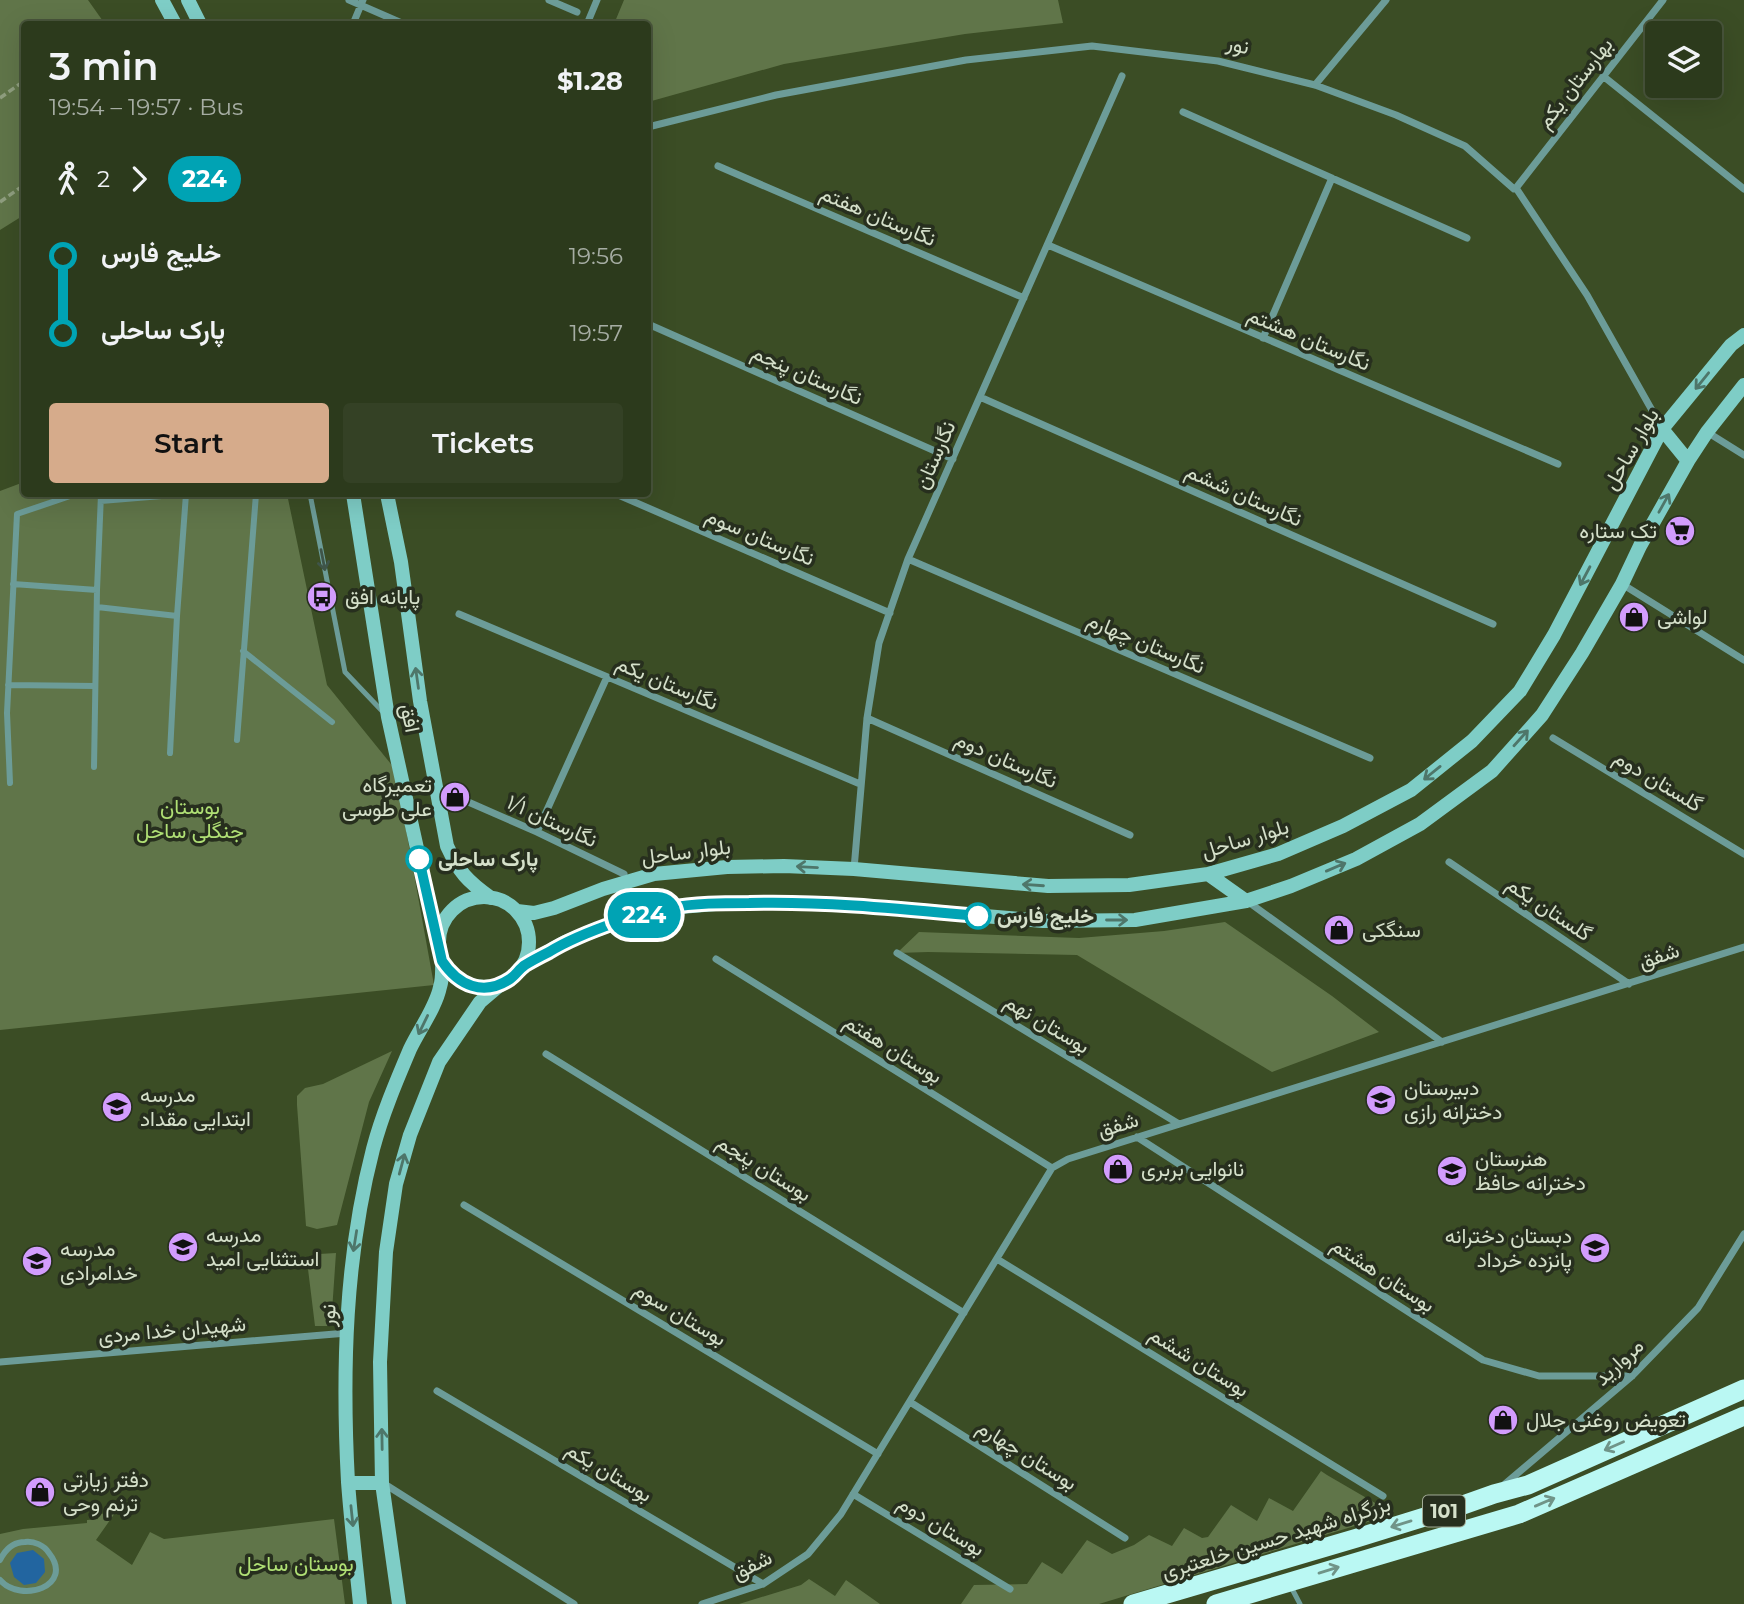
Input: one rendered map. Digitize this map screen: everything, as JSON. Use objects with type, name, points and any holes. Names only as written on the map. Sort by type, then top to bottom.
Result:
[{"type":"highway","name":"بزرگراه شهید حسین خلعتبری","points":[[1133,1604],[1357,1538],[1494,1493],[1528,1485],[1744,1389]]},
{"type":"highway","name":"101","points":[[1216,1604],[1519,1514],[1744,1416]]},
{"type":"main road","points":[[162,0],[173,21]]},
{"type":"main road","points":[[188,0],[198,21]]},
{"type":"main road","name":"بلوار ساحل","points":[[517,911],[544,911],[654,874],[738,866],[854,869],[1048,886],[1129,885],[1208,874],[1278,854],[1343,826],[1411,790],[1472,741],[1520,691],[1554,635],[1662,429],[1731,345],[1744,335]]},
{"type":"main road","points":[[522,966],[565,942],[615,923],[669,908],[779,902],[879,907],[1043,921],[1135,920],[1246,901],[1356,859],[1420,824],[1492,771],[1542,715],[1622,584],[1640,546],[1688,461],[1744,385]]},
{"type":"main road","points":[[1662,429],[1688,461]]},
{"type":"main road","name":"افق","points":[[353,497],[388,717],[441,954]]},
{"type":"main road","name":"افق","points":[[388,497],[401,562],[420,701],[447,846],[457,868],[472,885],[491,898]]},
{"type":"main road","points":[[1208,874],[1246,901]]},
{"type":"main road","points":[[399,1604],[382,1483],[380,1362],[386,1252],[397,1184],[410,1135],[439,1062],[480,1002],[513,978],[528,953],[529,938],[525,923],[517,911],[505,902],[491,898],[476,898],[462,903],[451,911],[443,922],[439,934],[441,954],[450,972],[460,981],[485,988],[500,985]]},
{"type":"main road","name":"نور","points":[[360,1604],[348,1483],[345,1364],[354,1249],[374,1147],[388,1101],[440,990],[441,954]]},
{"type":"main road","points":[[348,1483],[382,1483]]},
{"type":"street","points":[[349,0],[362,3],[398,21]]},
{"type":"street","points":[[549,0],[577,12]]},
{"type":"street","points":[[588,21],[597,0]]},
{"type":"street","points":[[1315,85],[1385,0]]},
{"type":"street","name":"بهارستان یکم","points":[[1516,188],[1662,0]]},
{"type":"street","points":[[355,21],[362,3]]},
{"type":"street","name":"نور","points":[[651,126],[776,94],[966,61],[1092,46],[1219,61],[1315,85],[1396,114],[1465,146],[1516,188],[1587,295],[1662,429]]},
{"type":"street","name":"نگارستان","points":[[854,869],[867,718],[879,643],[908,559],[1122,76]]},
{"type":"street","points":[[1603,76],[1744,189]]},
{"type":"street","points":[[1183,112],[1467,238]]},
{"type":"street","name":"نگارستان هفتم","points":[[718,166],[1024,298]]},
{"type":"street","points":[[1263,338],[1332,178]]},
{"type":"street","name":"نگارستان هشتم","points":[[1048,245],[1558,464]]},
{"type":"street","name":"نگارستان پنجم","points":[[651,325],[953,458]]},
{"type":"street","name":"نگارستان ششم","points":[[980,397],[1493,624]]},
{"type":"street","points":[[1707,432],[1744,455]]},
{"type":"street","points":[[10,783],[4,713],[8,685],[17,514],[67,497]]},
{"type":"street","points":[[94,768],[101,497]]},
{"type":"street","points":[[170,753],[186,497]]},
{"type":"street","points":[[237,740],[256,497]]},
{"type":"street","name":"نگارستان سوم","points":[[623,497],[890,612]]},
{"type":"street","name":"نگارستان چهارم","points":[[908,559],[1370,758]]},
{"type":"street","points":[[13,584],[97,590]]},
{"type":"street","points":[[1622,584],[1744,660]]},
{"type":"street","points":[[97,607],[177,615]]},
{"type":"street","name":"نگارستان یکم","points":[[459,614],[860,784]]},
{"type":"street","points":[[243,651],[332,722]]},
{"type":"street","points":[[0,657],[9,657]]},
{"type":"street","points":[[537,832],[607,677]]},
{"type":"street","points":[[8,685],[95,686]]},
{"type":"street","name":"نگارستان دوم","points":[[867,718],[1130,835]]},
{"type":"street","name":"گلستان دوم","points":[[1553,738],[1744,854]]},
{"type":"street","name":"نگارستان ۱/۱","points":[[466,800],[624,874]]},
{"type":"street","name":"گلستان یکم","points":[[1449,862],[1629,984]]},
{"type":"street","points":[[1246,901],[1442,1042]]},
{"type":"street","name":"شفق","points":[[702,1604],[763,1584],[808,1554],[841,1514],[1052,1168],[1068,1159],[1744,947]]},
{"type":"street","name":"بوستان نهم","points":[[897,953],[1179,1124]]},
{"type":"street","name":"بوستان هفتم","points":[[716,959],[1052,1168]]},
{"type":"street","name":"بوستان پنجم","points":[[546,1054],[964,1313]]},
{"type":"street","name":"بوستان هشتم","points":[[1137,1137],[1483,1360],[1539,1376],[1632,1376]]},
{"type":"street","name":"بوستان سوم","points":[[464,1205],[878,1454]]},
{"type":"street","name":"مروارید","points":[[1494,1493],[1632,1376],[1698,1308],[1744,1234]]},
{"type":"street","name":"بوستان ششم","points":[[997,1259],[1383,1496]]},
{"type":"street","name":"شهیدان خدا مردی","points":[[0,1362],[347,1333]]},
{"type":"street","name":"بوستان یکم","points":[[437,1391],[763,1584]]},
{"type":"street","name":"بوستان چهارم","points":[[909,1402],[1125,1538]]},
{"type":"street","points":[[382,1483],[574,1604]]},
{"type":"street","name":"بوستان دوم","points":[[853,1494],[1010,1589]]},
{"type":"street","points":[[0,1560],[9,1547],[27,1541],[37,1543],[51,1555],[56,1573],[53,1583],[48,1591],[32,1599]]},
{"type":"street","points":[[0,1580],[5,1590],[22,1599]]},
{"type":"lane","points":[[311,497],[345,672],[388,717]]},
{"type":"lane","points":[[1289,1582],[1300,1604]]},
{"type":"path","points":[[0,98],[21,83]]},
{"type":"path","points":[[0,202],[21,187]]},
{"type":"green space","points":[[0,0],[88,0],[103,21],[21,21],[21,217],[0,230]]},
{"type":"green space","points":[[624,0],[1058,0],[1063,23],[965,34],[784,64],[651,101],[651,21],[615,21]]},
{"type":"green space","name":"بوستان جنگلی ساحل","points":[[21,483],[21,497],[288,497],[327,685],[395,769],[434,985],[0,1030],[0,491]]},
{"type":"green space","points":[[1225,922],[1379,1032],[1272,1072],[1077,955],[897,953],[919,932],[1079,938],[1164,931]]},
{"type":"green space","points":[[392,1051],[369,1102],[337,1225],[317,1229],[306,1226],[297,1096],[305,1088],[323,1084]]},
{"type":"green space","points":[[336,1253],[331,1326],[315,1326],[308,1269],[315,1266],[319,1254]]},
{"type":"green space","points":[[1321,1471],[1394,1514],[1099,1604],[961,1604],[974,1585],[1027,1584],[1042,1562],[1062,1574],[1087,1540],[1112,1554],[1149,1535],[1172,1546],[1184,1528],[1202,1538],[1208,1537],[1231,1505],[1257,1521],[1269,1498],[1293,1511]]},
{"type":"green space","name":"بوستان ساحل","points":[[115,1513],[96,1540],[132,1565],[150,1532],[164,1539],[334,1519],[345,1604],[0,1604],[0,1534],[87,1523],[87,1520],[98,1519],[97,1514]]},
{"type":"green space","points":[[809,1579],[835,1596],[846,1580],[880,1604],[739,1604],[801,1585]]},
{"type":"water","points":[[33,1550],[44,1559],[45,1572],[36,1583],[24,1585],[14,1577],[10,1563],[17,1553]]},
{"type":"bus line","name":"224","points":[[419,859],[442,961],[460,981],[485,988],[500,985],[513,978],[522,966],[565,942],[615,923],[669,908],[779,902],[978,916]]},
{"type":"place","name":"تک ستاره","points":[[1680,531]]},
{"type":"place","name":"پایانه افق","points":[[322,597]]},
{"type":"place","name":"لواشی","points":[[1634,617]]},
{"type":"place","name":"تعمیرگاه علی طوسی","points":[[455,797]]},
{"type":"place","name":"پارک ساحلی","points":[[419,859]]},
{"type":"place","name":"خلیج فارس","points":[[978,916]]},
{"type":"place","name":"سنگکی","points":[[1339,930]]},
{"type":"place","name":"دبیرستان دخترانه رازی","points":[[1381,1100]]},
{"type":"place","name":"مدرسه ابتدایی مقداد","points":[[117,1107]]},
{"type":"place","name":"نانوایی بربری","points":[[1118,1169]]},
{"type":"place","name":"هنرستان دخترانه حافظ","points":[[1452,1171]]},
{"type":"place","name":"مدرسه استثنایی امید","points":[[183,1247]]},
{"type":"place","name":"دبستان دخترانه پانزده خرداد","points":[[1595,1248]]},
{"type":"place","name":"مدرسه خدامرادی","points":[[37,1261]]},
{"type":"place","name":"تعویض روغنی جلال","points":[[1503,1420]]},
{"type":"place","name":"دفتر زیارتی ترنم وحی","points":[[40,1492]]}]
